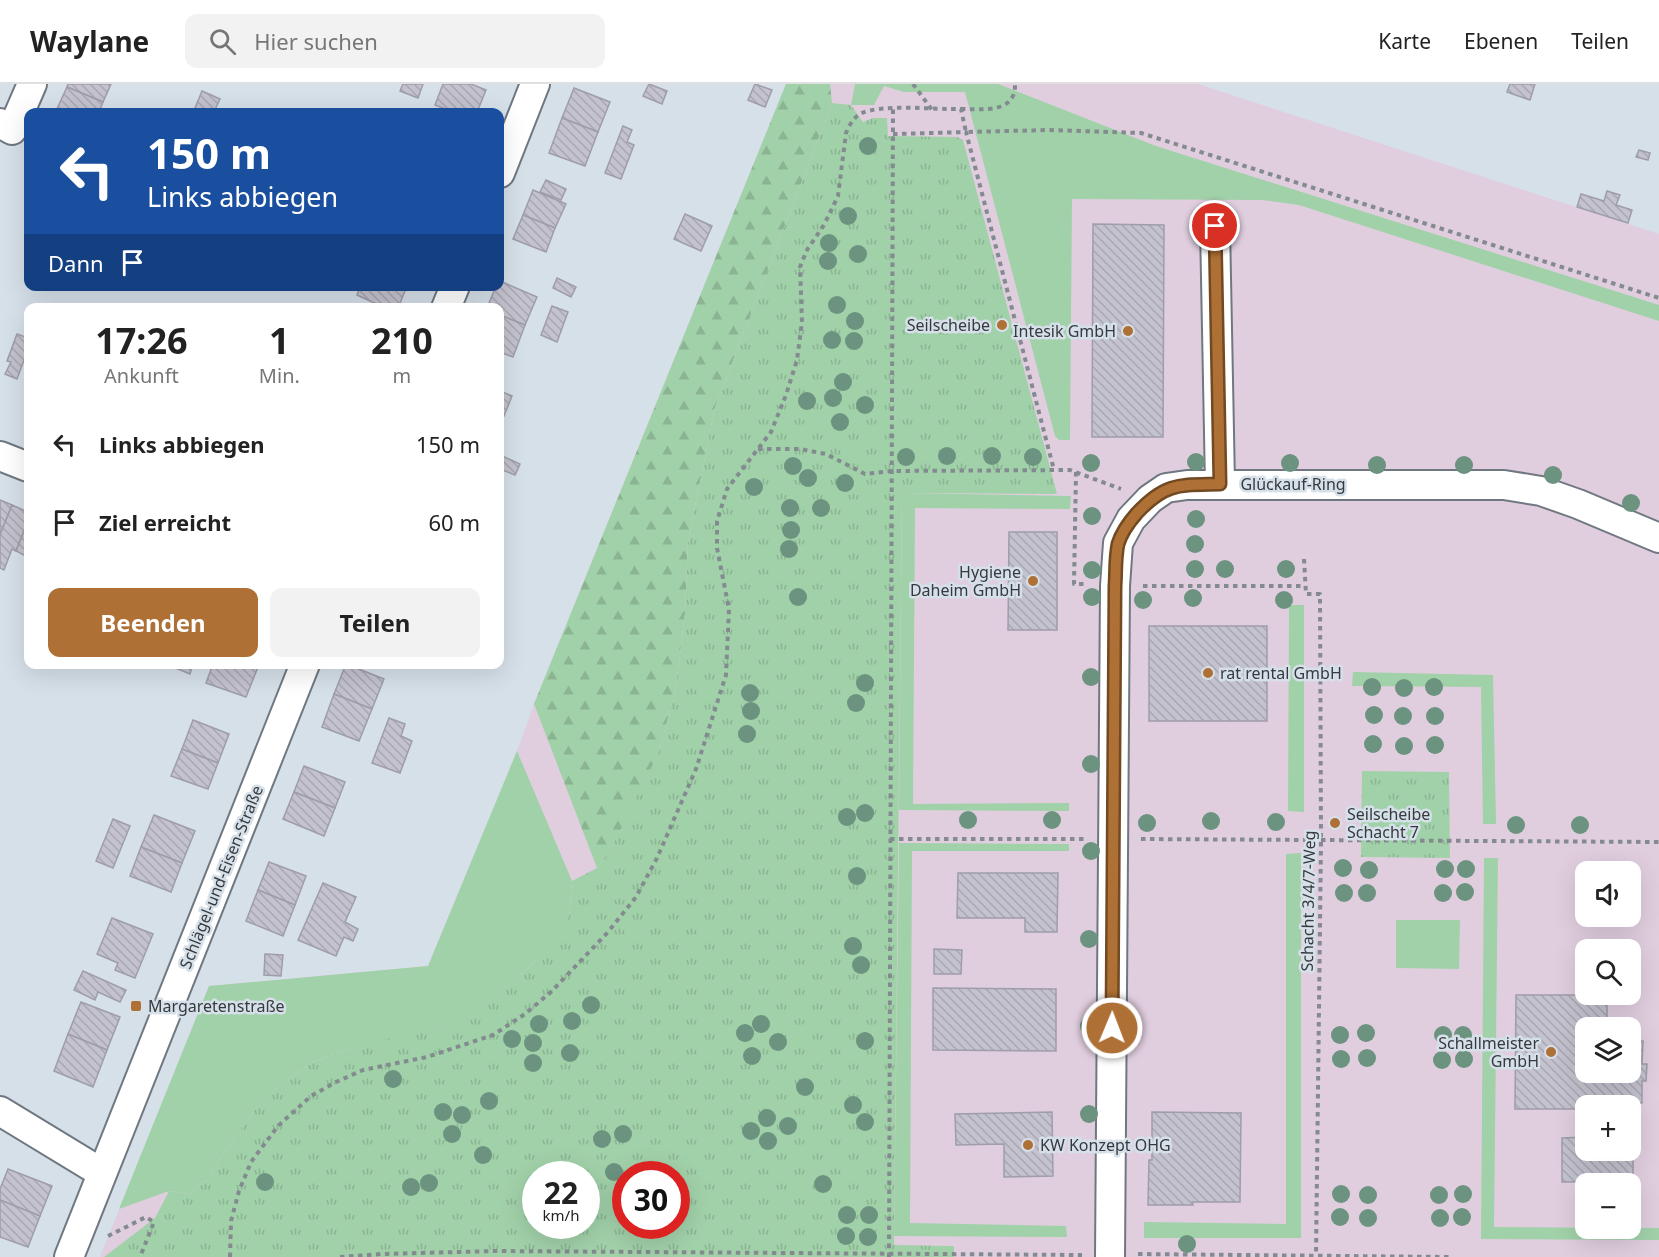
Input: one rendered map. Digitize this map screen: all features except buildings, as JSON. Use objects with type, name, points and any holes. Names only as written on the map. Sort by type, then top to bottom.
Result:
[{"type":"street","points":[[0,123],[12,130],[32,84]]},
{"type":"street","points":[[504,163],[535,84]]},
{"type":"street","points":[[1215,226],[1220,484]]},
{"type":"street","points":[[0,456],[24,465]]},
{"type":"street","name":"Glückauf-Ring","points":[[1110,1256],[1115,586],[1119,543],[1131,519],[1150,499],[1166,488],[1187,484],[1504,485],[1541,491],[1659,538]]},
{"type":"street","name":"Schlägel-und-Eisen-Straße","points":[[69,1257],[303,669]]},
{"type":"street","points":[[0,1111],[102,1173]]},
{"type":"path","points":[[913,84],[932,110]]},
{"type":"path","points":[[230,1257],[231,1221],[239,1191],[251,1162],[278,1126],[311,1096],[363,1070],[426,1057],[493,1035],[525,1014],[552,992],[608,932],[636,897],[657,858],[696,769],[726,675],[729,609],[717,548],[717,521],[727,489],[775,423],[786,395],[797,360],[802,322],[800,267],[807,250],[824,225],[838,196],[846,133],[850,123],[859,114],[876,109],[999,108],[1008,104],[1014,97],[1015,84]]},
{"type":"path","points":[[889,1256],[893,109]]},
{"type":"path","points":[[961,109],[1054,470]]},
{"type":"path","points":[[893,134],[1050,130],[1141,133],[1659,298]]},
{"type":"path","points":[[758,449],[800,449],[826,454],[866,474],[892,471],[1070,470],[1150,499]]},
{"type":"path","points":[[1076,472],[1074,584],[1305,586],[1304,559]]},
{"type":"path","name":"Schacht 3/4/7-Weg","points":[[1305,586],[1306,594],[1320,594],[1321,840],[1316,1256]]},
{"type":"path","points":[[890,839],[1659,842]]},
{"type":"path","points":[[104,1239],[146,1217],[154,1222],[140,1257]]},
{"type":"path","points":[[340,1257],[495,1251],[889,1256],[1449,1257]]},
{"type":"shaded area","points":[[786,84],[1198,84],[1659,234],[1659,1257],[100,1257],[209,986],[428,966],[517,751],[534,704]]},
{"type":"green space","points":[[786,84],[830,84],[832,103],[715,407],[688,542],[685,613],[676,687],[659,752],[626,822],[610,851],[597,868],[534,704]]},
{"type":"green space","points":[[855,84],[998,84],[1156,146],[1659,305],[1659,321],[1299,205],[1262,200],[1072,199],[1070,440],[1059,440],[1055,436],[965,92],[904,92],[884,86],[874,105],[851,105]]},
{"type":"green space","points":[[832,103],[851,105],[863,122],[873,118],[887,118],[888,136],[957,137],[963,140],[1057,494],[902,493],[894,1245],[954,1246],[954,1257],[104,1257],[155,1218],[169,1191],[189,1194],[209,1179],[218,1161],[256,1108],[286,1080],[313,1062],[349,1049],[443,1026],[497,994],[534,963],[569,917],[572,881],[597,868],[610,851],[659,752],[676,687],[685,613],[688,542],[715,407]]},
{"type":"green space","points":[[902,493],[1071,496],[1070,509],[915,508],[913,804],[1069,803],[1069,811],[899,810]]},
{"type":"green space","points":[[1289,605],[1304,605],[1304,812],[1288,811]]},
{"type":"green space","points":[[1353,672],[1493,675],[1496,824],[1483,824],[1481,687],[1352,686]]},
{"type":"green space","points":[[517,751],[572,881],[569,917],[534,963],[497,994],[443,1026],[349,1049],[313,1062],[286,1080],[256,1108],[218,1161],[209,1179],[189,1194],[169,1191],[119,1209],[209,986],[428,966]]},
{"type":"green space","points":[[1362,771],[1449,772],[1450,858],[1361,857]]},
{"type":"green space","points":[[899,843],[1069,844],[1069,851],[912,851],[910,1223],[1066,1226],[1067,1237],[894,1236]]},
{"type":"green space","points":[[1301,853],[1301,1238],[1144,1238],[1144,1222],[1286,1224],[1286,854]]},
{"type":"green space","points":[[1484,858],[1498,858],[1494,1227],[1575,1227],[1575,1239],[1641,1239],[1641,1228],[1659,1228],[1659,1240],[1481,1239]]},
{"type":"green space","points":[[1396,920],[1460,920],[1459,969],[1396,968]]},
{"type":"place","name":"Seilscheibe","points":[[1002,325]]},
{"type":"place","name":"Intesik GmbH","points":[[1128,331]]},
{"type":"place","name":"Hygiene Daheim GmbH","points":[[1033,581]]},
{"type":"place","name":"rat rental GmbH","points":[[1208,673]]},
{"type":"place","name":"Seilscheibe Schacht 7","points":[[1335,823]]},
{"type":"place","name":"Margaretenstraße","points":[[136,1006]]},
{"type":"place","name":"Schallmeister GmbH","points":[[1551,1052]]},
{"type":"place","name":"KW Konzept OHG","points":[[1028,1145]]},
{"type":"route","points":[[1112,1028],[1115,586],[1119,543],[1131,519],[1150,499],[1166,488],[1187,484],[1220,484],[1215,226]]}]
